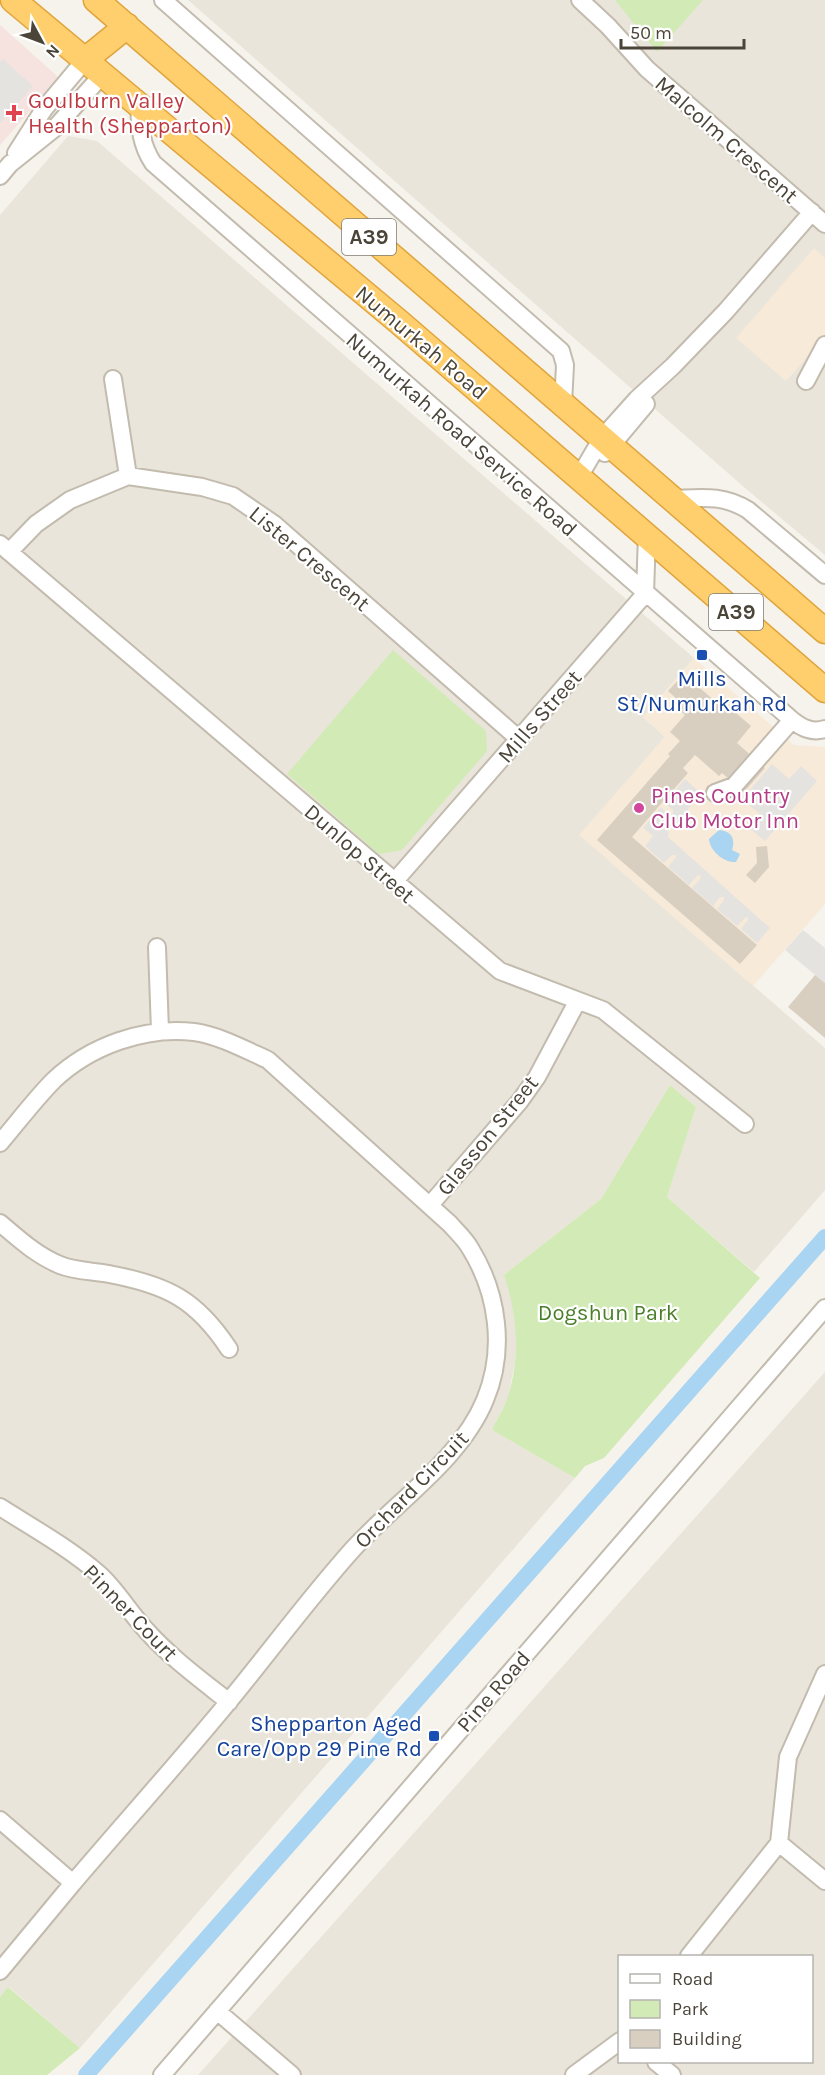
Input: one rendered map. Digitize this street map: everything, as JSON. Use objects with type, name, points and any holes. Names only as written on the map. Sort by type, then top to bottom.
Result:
[{"type":"highway","name":"Numurkah Road","points":[[13,0],[399,322],[825,690]]},
{"type":"highway","name":"Numurkah Road","points":[[96,0],[825,631]]},
{"type":"highway","points":[[94,67],[127,26]]},
{"type":"street","points":[[163,0],[561,351],[565,365],[562,404]]},
{"type":"street","name":"Malcolm Crescent","points":[[580,0],[608,26],[646,69],[825,224]]},
{"type":"street","points":[[5,170],[55,128],[94,67]]},
{"type":"street","name":"Numurkah Road Service Road","points":[[139,104],[145,150],[153,163],[792,720],[808,730],[825,729]]},
{"type":"street","points":[[579,477],[637,399],[673,366],[726,311],[812,212]]},
{"type":"street","points":[[806,381],[825,345]]},
{"type":"street","points":[[5,548],[70,500],[128,476],[113,380]]},
{"type":"street","name":"Lister Crescent","points":[[128,476],[202,487],[233,496],[274,524],[519,739]]},
{"type":"street","points":[[672,499],[720,498],[735,502],[748,510],[825,575]]},
{"type":"street","points":[[645,594],[646,534]]},
{"type":"street","name":"Dunlop Street","points":[[5,548],[500,971],[603,1010],[745,1124]]},
{"type":"street","name":"Mills Street","points":[[394,882],[645,594]]},
{"type":"street","points":[[715,793],[734,786],[792,720]]},
{"type":"street","points":[[157,947],[160,1031]]},
{"type":"street","name":"Glasson Street","points":[[430,1205],[520,1101],[537,1077],[578,1002]]},
{"type":"street","name":"Orchard Circuit","points":[[0,1143],[55,1079],[93,1052],[124,1039],[160,1031],[196,1032],[239,1047],[268,1060],[430,1205],[469,1246],[483,1272],[494,1305],[497,1336],[495,1367],[486,1399],[474,1423],[457,1447],[354,1548],[229,1702],[0,1971]]},
{"type":"street","points":[[0,1223],[29,1248],[61,1265],[132,1278],[171,1292],[192,1305],[206,1318],[229,1349]]},
{"type":"street","name":"Pine Road","points":[[162,2075],[825,1308]]},
{"type":"street","name":"Pinner Court","points":[[0,1507],[76,1556],[99,1574],[144,1628],[164,1648],[229,1702]]},
{"type":"street","points":[[690,1955],[779,1843],[788,1757],[825,1674]]},
{"type":"street","points":[[0,1820],[73,1883]]},
{"type":"street","points":[[779,1843],[825,1881]]},
{"type":"street","points":[[217,2011],[292,2075]]},
{"type":"street","points":[[574,2075],[618,2042]]},
{"type":"street","points":[[658,2063],[672,2075]]},
{"type":"shaded area","points":[[188,0],[825,0],[825,555],[745,488]]},
{"type":"shaded area","name":"Goulburn Valley Health (Shepparton)","points":[[0,25],[57,76],[56,81],[0,145]]},
{"type":"shaded area","points":[[3,59],[33,86],[0,124],[0,62]]},
{"type":"shaded area","points":[[68,136],[97,141],[694,658],[643,717],[665,737],[580,835],[825,1048],[825,1190],[754,1272],[667,1197],[696,1107],[670,1085],[601,1199],[504,1275],[513,1300],[517,1337],[508,1397],[492,1430],[575,1478],[80,2048],[9,1987],[0,1997],[0,215]]},
{"type":"shaded area","points":[[814,248],[825,258],[825,337],[786,381],[736,338]]},
{"type":"shaded area","points":[[694,658],[794,745],[825,747],[825,904],[753,986],[579,835],[665,737],[643,717]]},
{"type":"shaded area","points":[[772,764],[789,779],[801,766],[817,781],[765,841],[748,827],[760,814],[742,799]]},
{"type":"shaded area","points":[[685,779],[704,796],[697,799],[669,830],[668,837],[770,928],[757,943],[741,929],[748,917],[737,926],[717,909],[724,897],[720,897],[713,906],[692,888],[701,878],[700,876],[698,875],[689,885],[668,867],[676,855],[672,855],[664,863],[645,846],[653,836],[643,828],[661,807],[669,815],[673,814],[673,810],[664,803]]},
{"type":"shaded area","points":[[803,930],[825,948],[825,983],[785,950]]},
{"type":"shaded area","points":[[825,1372],[825,2075],[198,2075]]},
{"type":"green space","points":[[615,0],[703,0],[657,52]]},
{"type":"green space","points":[[393,650],[486,731],[487,751],[402,850],[379,854],[287,774]]},
{"type":"green space","name":"Dogshun Park","points":[[670,1085],[696,1107],[667,1197],[760,1278],[604,1458],[585,1466],[575,1478],[492,1430],[508,1396],[515,1366],[516,1335],[512,1305],[504,1275],[601,1199]]},
{"type":"green space","points":[[8,1987],[80,2048],[47,2075],[0,2075],[0,1997]]},
{"type":"water","points":[[719,830],[732,836],[732,850],[740,854],[736,862],[727,861],[712,848],[709,839]]},
{"type":"building","name":"Pines Country Club Motor Inn","points":[[684,674],[725,710],[728,706],[751,726],[737,743],[765,768],[744,792],[722,773],[719,776],[695,755],[683,768],[688,773],[632,837],[757,945],[740,964],[597,840],[670,756],[668,754],[680,741],[670,732],[685,715],[673,705],[678,700],[668,691]]},
{"type":"building","points":[[767,846],[769,867],[755,883],[746,875],[757,863],[756,847]]},
{"type":"building","points":[[815,975],[825,983],[825,1038],[788,1007]]},
{"type":"waterway","points":[[86,2075],[825,1237]]},
{"type":"place","name":"Goulburn Valley Health (Shepparton)","points":[[14,113]]},
{"type":"place","name":"Mills St/Numurkah Rd","points":[[702,655]]},
{"type":"place","name":"Pines Country Club Motor Inn","points":[[639,808]]},
{"type":"place","name":"Shepparton Aged Care/Opp 29 Pine Rd","points":[[434,1736]]}]
